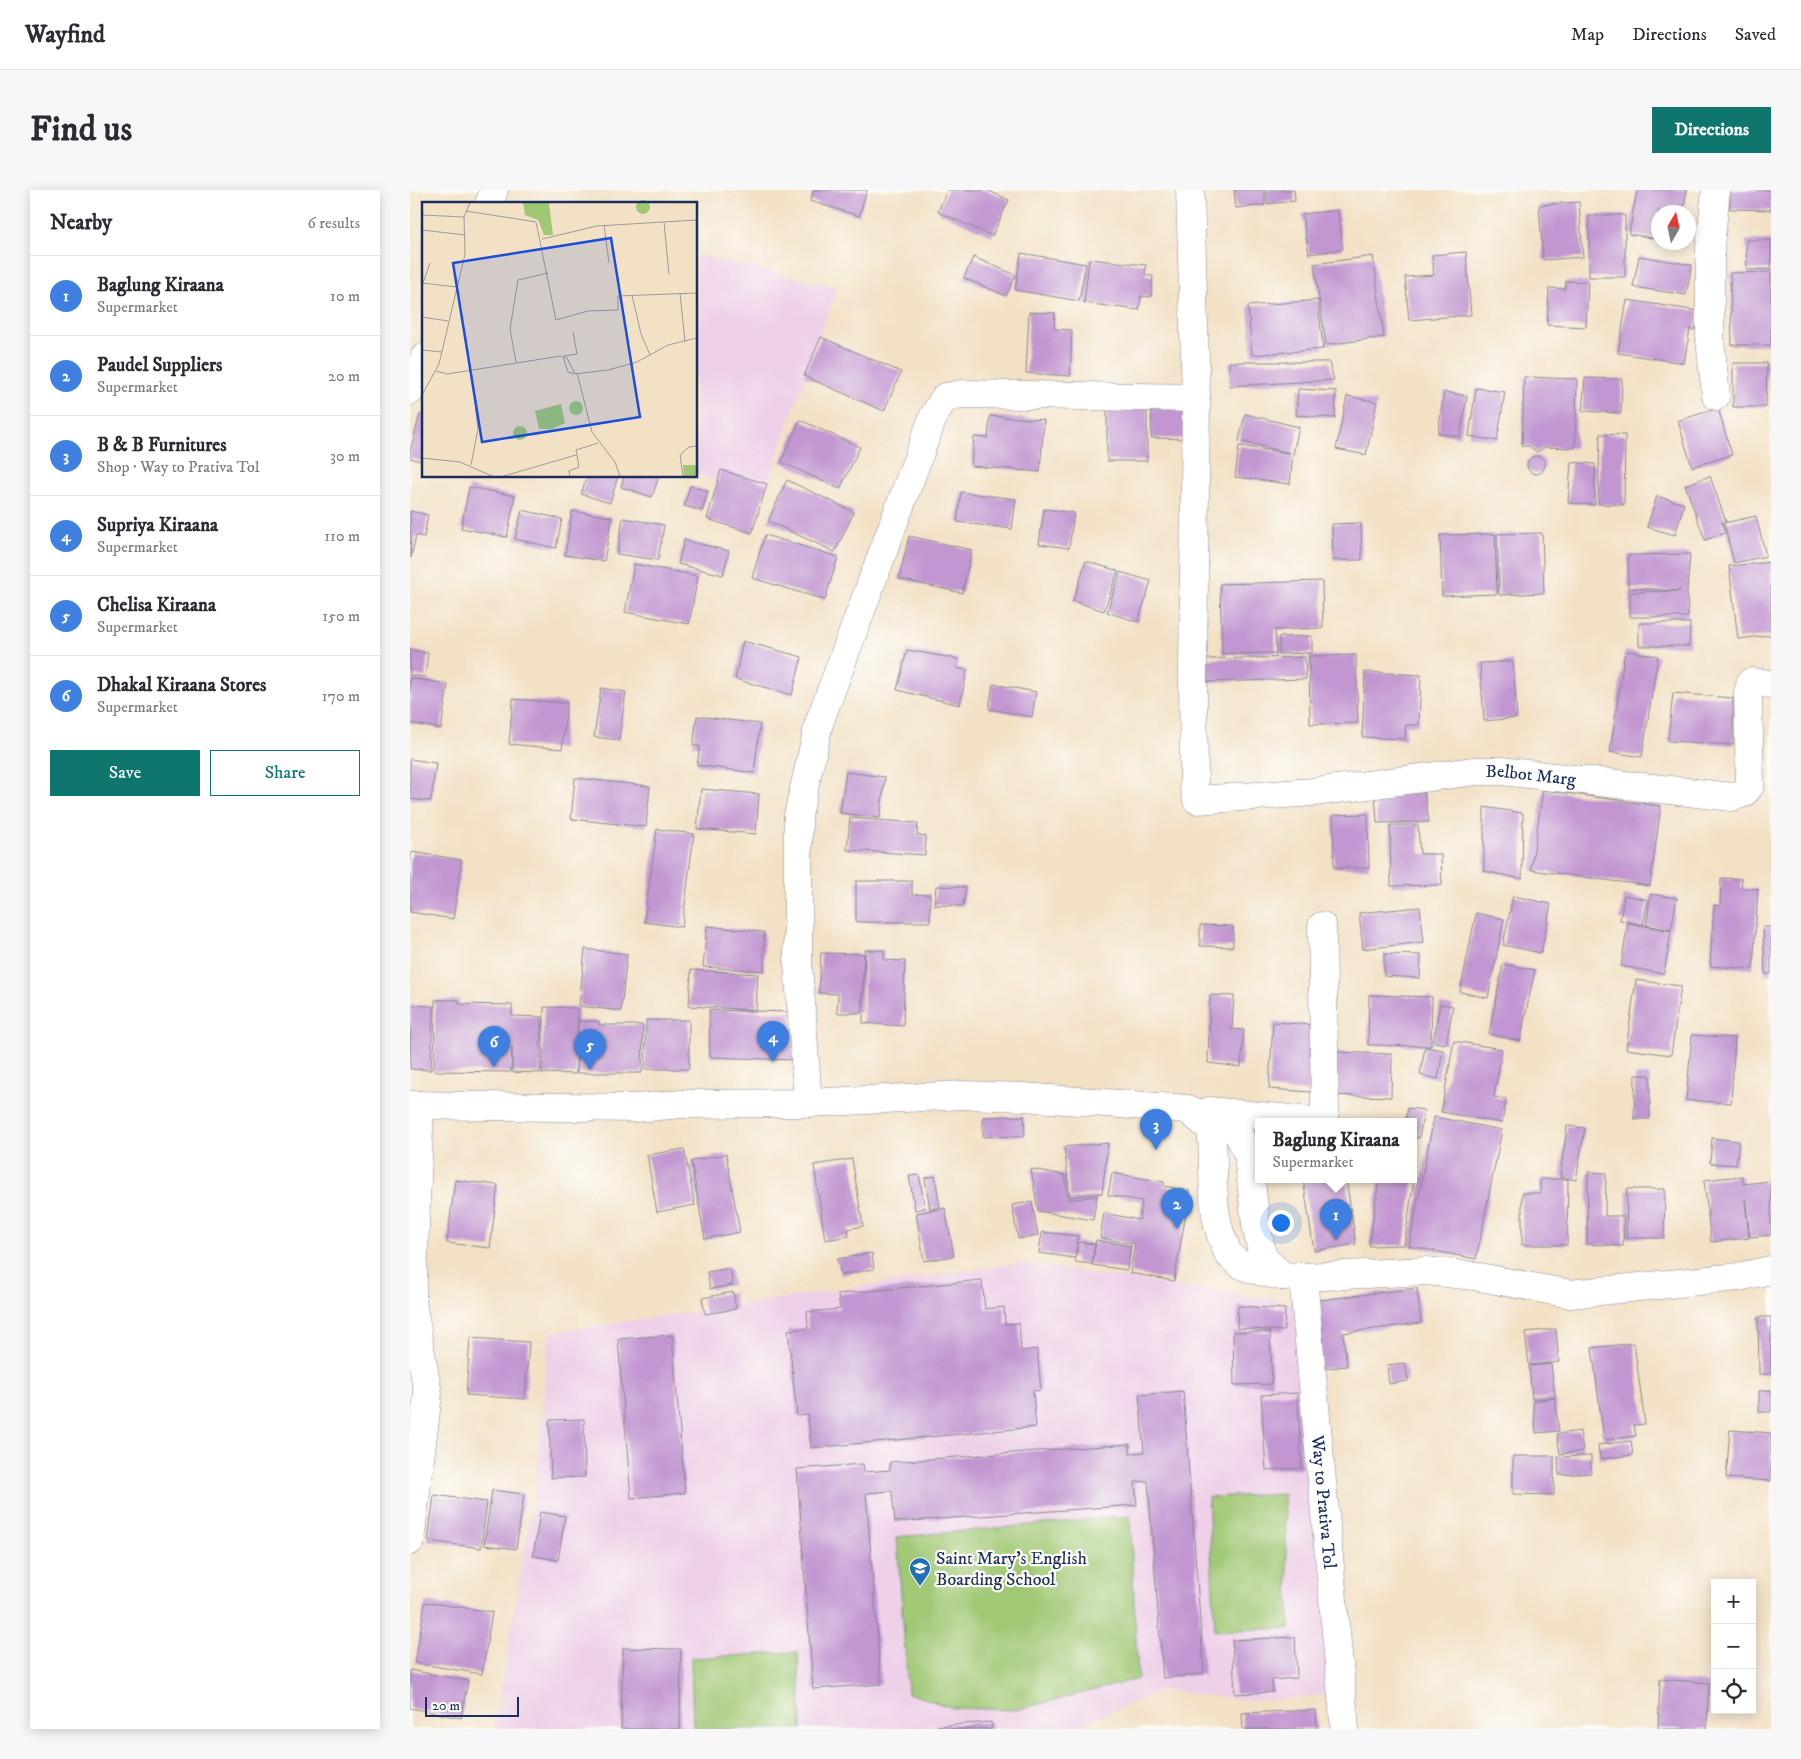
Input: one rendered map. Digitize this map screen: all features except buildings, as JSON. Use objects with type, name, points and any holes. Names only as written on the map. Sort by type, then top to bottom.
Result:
[{"type":"street","points":[[490,202],[494,190]]},
{"type":"street","points":[[808,1103],[798,962],[798,816],[819,723],[934,415],[945,397],[962,394],[1196,398],[1190,190]]},
{"type":"street","points":[[1716,190],[1710,247],[1710,340],[1716,396]]},
{"type":"street","points":[[410,391],[422,363]]},
{"type":"street","name":"Belbot Marg","points":[[1196,398],[1193,672],[1194,787],[1197,800],[1314,792],[1475,771],[1501,771],[1732,797],[1744,793],[1750,786],[1748,693],[1752,682],[1771,684]]},
{"type":"street","points":[[1322,926],[1325,1112],[1322,1118]]},
{"type":"street","points":[[410,1541],[428,1394],[412,1302],[415,1105],[636,1108],[682,1104],[808,1103],[972,1096],[1023,1096],[1278,1118]]},
{"type":"street","points":[[1188,1110],[1237,1132],[1248,1155],[1256,1225],[1263,1258],[1293,1276]]},
{"type":"street","points":[[1188,1110],[1211,1129],[1214,1210],[1220,1235],[1230,1256],[1247,1268],[1293,1276],[1427,1271],[1474,1276],[1570,1294],[1738,1277],[1771,1270]]},
{"type":"street","name":"Way to Prativa Tol","points":[[1293,1276],[1344,1729]]},
{"type":"shaded area","points":[[698,255],[837,287],[763,496],[698,475]]},
{"type":"shaded area","name":"Saint Mary's English Boarding School","points":[[1020,1263],[1296,1303],[1332,1694],[1256,1701],[1161,1690],[1071,1729],[494,1729],[536,1484],[549,1333]]},
{"type":"green space","points":[[1284,1494],[1290,1628],[1215,1631],[1208,1497]]},
{"type":"green space","points":[[1130,1516],[1138,1679],[1016,1710],[953,1708],[908,1693],[897,1537]]},
{"type":"green space","points":[[798,1652],[802,1729],[693,1729],[691,1658]]},
{"type":"place","name":"Supriya Kiraana","points":[[773,1062]]},
{"type":"place","name":"Dhakal Kiraana Stores","points":[[494,1067]]},
{"type":"place","name":"Chelisa Kiraana","points":[[590,1070]]},
{"type":"place","name":"B & B Furnitures","points":[[1156,1150]]},
{"type":"place","name":"Paudel Suppliers","points":[[1177,1229]]},
{"type":"place","name":"Baglung Kiraana","points":[[1336,1240]]},
{"type":"place","name":"Saint Mary's English Boarding School","points":[[920,1587]]}]
